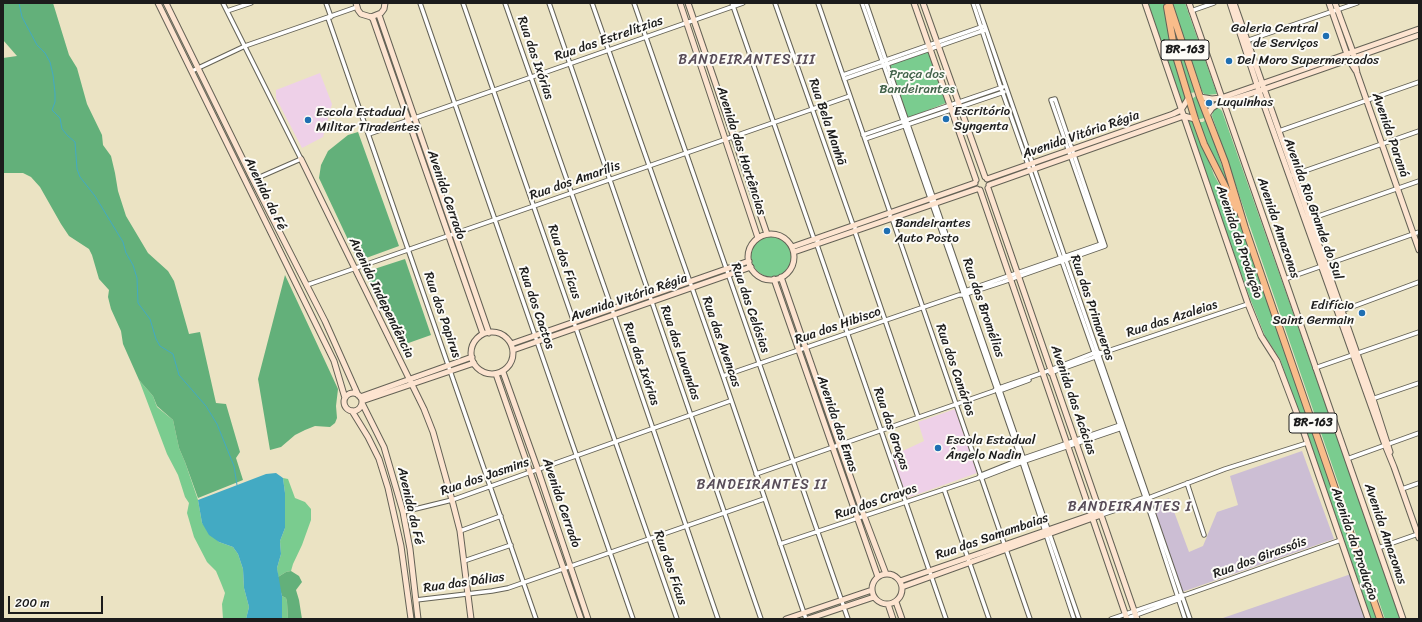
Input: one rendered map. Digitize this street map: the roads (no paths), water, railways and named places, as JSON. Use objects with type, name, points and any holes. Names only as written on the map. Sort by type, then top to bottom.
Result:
[{"type":"highway","name":"BR-163","points":[[1168,3],[1200,97],[1225,162],[1245,228],[1380,619]]},
{"type":"highway","name":"BR-163","points":[[1168,3],[1175,53],[1188,99],[1204,144],[1245,228]]},
{"type":"highway","points":[[1188,99],[1194,95],[1200,97]]},
{"type":"highway","points":[[1195,119],[1202,120],[1207,115]]},
{"type":"street","name":"Avenida da Fé","points":[[158,3],[334,361],[345,398]]},
{"type":"street","name":"Avenida da Fé","points":[[166,3],[253,180],[325,321],[384,447],[403,512],[410,549],[418,619]]},
{"type":"street","name":"Avenida Independência","points":[[223,3],[424,409],[433,432],[460,531],[471,619]]},
{"type":"street","points":[[227,11],[251,3]]},
{"type":"street","name":"Rua dos Papirus","points":[[326,3],[329,18],[368,134],[536,619]]},
{"type":"street","points":[[192,71],[245,46],[329,18],[356,5],[361,14],[371,17],[379,15],[385,3]]},
{"type":"street","name":"Rua dos Cactos","points":[[420,3],[633,619]]},
{"type":"street","name":"Rua dos Fícus","points":[[463,3],[677,619]]},
{"type":"street","name":"Rua das Ixórias","points":[[505,3],[572,193],[718,619]]},
{"type":"street","name":"Rua das Lavandas","points":[[549,3],[761,619]]},
{"type":"street","name":"Rua das Avencas","points":[[592,3],[807,619]]},
{"type":"street","name":"Rua das Celósias","points":[[634,3],[848,619]]},
{"type":"street","name":"Avenida das Hortências","points":[[680,3],[758,238]]},
{"type":"street","name":"Avenida das Hortências","points":[[688,3],[767,234]]},
{"type":"street","name":"Rua das Estrelítzias","points":[[368,134],[686,23],[733,5],[743,3]]},
{"type":"street","name":"Rua Bela Manhã","points":[[776,3],[812,110],[853,225],[856,229],[855,232]]},
{"type":"street","name":"Rua dos Canários","points":[[818,3],[1030,619]]},
{"type":"street","name":"Rua das Bromélias","points":[[862,3],[885,63],[1023,460],[1074,619]]},
{"type":"street","name":"Rua das Bromélias","points":[[866,3],[885,63]]},
{"type":"street","points":[[914,3],[978,190]]},
{"type":"street","points":[[793,249],[814,239],[853,225],[891,215],[933,201],[978,190],[984,191],[989,186],[923,3]]},
{"type":"street","name":"Rua das Primaveras","points":[[973,3],[984,28]]},
{"type":"street","name":"Rua das Primaveras","points":[[977,3],[1005,92],[1190,619]]},
{"type":"street","name":"Avenida da Produção","points":[[1145,3],[1248,304],[1261,336],[1277,361],[1342,540],[1368,619]]},
{"type":"street","name":"Avenida Amazonas","points":[[1189,3],[1403,619]]},
{"type":"street","points":[[1191,11],[1214,3]]},
{"type":"street","name":"Avenida Rio Grande do Sul","points":[[1230,3],[1245,41],[1419,535]]},
{"type":"street","name":"Avenida Rio Grande do Sul","points":[[1234,3],[1245,41]]},
{"type":"street","name":"Avenida Paraná","points":[[1329,3],[1347,54],[1352,59],[1419,250]]},
{"type":"street","name":"Avenida Paraná","points":[[1335,3],[1353,52],[1352,59]]},
{"type":"street","points":[[1245,41],[1357,3]]},
{"type":"street","points":[[733,5],[814,239]]},
{"type":"street","name":"Avenida Cerrado","points":[[379,15],[454,234],[486,333]]},
{"type":"street","name":"Avenida Cerrado","points":[[371,17],[373,19],[449,236],[486,333]]},
{"type":"street","points":[[844,77],[984,28]]},
{"type":"street","points":[[1261,87],[1347,54],[1419,29]]},
{"type":"street","points":[[1207,115],[1212,108],[1222,100],[1352,59],[1419,35]]},
{"type":"street","points":[[1279,131],[1419,82]]},
{"type":"street","points":[[959,105],[1004,87]]},
{"type":"street","name":"Avenida Rio Grande do Sul","points":[[1261,87],[1279,131],[1292,175],[1310,219],[1324,266]]},
{"type":"street","points":[[864,137],[959,105],[1005,92]]},
{"type":"street","name":"Rua dos Amarílis","points":[[307,286],[850,96]]},
{"type":"street","points":[[1200,97],[1222,100]]},
{"type":"street","points":[[1182,110],[1188,99]]},
{"type":"street","points":[[1053,100],[1071,153]]},
{"type":"street","name":"Avenida Vitória Régia","points":[[989,186],[1033,170],[1071,153],[1182,110]]},
{"type":"street","points":[[1184,116],[1195,119]]},
{"type":"street","name":"Avenida Vitória Régia","points":[[986,178],[1071,153],[1184,116]]},
{"type":"street","points":[[1292,175],[1419,131]]},
{"type":"street","name":"Rua dos Hibisco","points":[[723,376],[1103,245],[1071,153]]},
{"type":"street","points":[[253,180],[301,159]]},
{"type":"street","points":[[933,201],[976,181],[979,178],[986,178]]},
{"type":"street","points":[[1310,219],[1419,181]]},
{"type":"street","name":"Avenida das Acácias","points":[[989,186],[1136,615]]},
{"type":"street","name":"Avenida das Acácias","points":[[978,190],[1092,516],[1126,618]]},
{"type":"street","points":[[793,249],[817,245],[855,232],[891,215]]},
{"type":"street","points":[[855,232],[918,417]]},
{"type":"street","points":[[1284,279],[1419,232]]},
{"type":"street","points":[[767,234],[777,234],[783,237],[793,249],[793,264],[786,274],[774,279],[761,277],[755,272],[750,264],[750,248],[758,238],[767,234]]},
{"type":"street","name":"Rua das Graças","points":[[814,239],[817,240],[817,245],[847,334],[946,619]]},
{"type":"street","name":"Avenida Vitória Régia","points":[[512,347],[750,264]]},
{"type":"street","name":"Avenida das Emas","points":[[781,277],[864,516],[886,574]]},
{"type":"street","name":"Avenida das Emas","points":[[774,279],[878,577]]},
{"type":"street","points":[[1340,311],[1419,282]]},
{"type":"street","name":"Rua das Azaleias","points":[[756,474],[1097,354],[1248,304]]},
{"type":"street","points":[[1315,368],[1419,332]]},
{"type":"street","points":[[486,333],[499,333],[508,339],[512,347],[513,356],[508,368],[503,372],[496,374],[483,372],[474,363],[472,357],[473,345],[477,339],[486,333]]},
{"type":"street","points":[[361,399],[472,357]]},
{"type":"street","points":[[410,381],[474,363]]},
{"type":"street","name":"Avenida Cerrado","points":[[503,372],[538,470],[588,619]]},
{"type":"street","name":"Avenida Cerrado","points":[[496,374],[562,569],[581,619]]},
{"type":"street","points":[[1371,400],[1419,384]]},
{"type":"street","points":[[351,393],[361,399],[359,409],[352,411],[348,410],[344,406],[345,398],[351,393]]},
{"type":"street","name":"Rua dos Jasmins","points":[[403,512],[452,500],[730,401]]},
{"type":"street","name":"Avenida da Fé","points":[[352,411],[379,459],[388,488],[401,546],[411,619]]},
{"type":"street","name":"Rua dos Cravos","points":[[780,544],[980,477],[1023,460],[1122,426]]},
{"type":"street","points":[[1347,459],[1419,433]]},
{"type":"street","points":[[1101,513],[1307,443]]},
{"type":"street","points":[[1187,483],[1204,535]]},
{"type":"street","points":[[1402,489],[1419,483]]},
{"type":"street","points":[[944,489],[989,619]]},
{"type":"street","name":"Rua das Primaveras","points":[[1148,498],[1185,619]]},
{"type":"street","name":"Rua das Dálias","points":[[416,600],[508,588],[764,499]]},
{"type":"street","name":"Rua das Samambaias","points":[[900,581],[970,563],[1006,547],[1101,513]]},
{"type":"street","points":[[460,531],[501,516]]},
{"type":"street","name":"Rua das Bromélias","points":[[1047,532],[1079,619]]},
{"type":"street","points":[[1378,548],[1419,535]]},
{"type":"street","name":"Rua dos Girassóis","points":[[1111,619],[1126,618],[1136,615],[1183,596],[1342,540]]},
{"type":"street","points":[[464,561],[511,545]]},
{"type":"street","name":"Rua das Samambaias","points":[[902,587],[968,557],[1006,547]]},
{"type":"street","points":[[886,574],[892,575],[900,581],[902,587],[902,594],[896,602],[888,604],[880,602],[874,597],[872,590],[874,581],[878,577],[886,574]]},
{"type":"street","points":[[786,619],[872,590]]},
{"type":"street","points":[[807,619],[874,597]]},
{"type":"street","points":[[896,602],[902,619]]},
{"type":"street","points":[[888,604],[893,619]]},
{"type":"water","points":[[276,473],[283,478],[285,493],[285,528],[280,541],[281,554],[277,568],[282,596],[282,619],[246,619],[249,607],[244,588],[243,569],[238,554],[233,547],[219,542],[209,535],[202,523],[198,500],[266,474]]},
{"type":"waterway","points":[[19,3],[22,17],[37,45],[45,53],[50,62],[55,93],[55,102],[52,110],[60,118],[62,129],[75,142],[77,169],[80,177],[95,196],[123,242],[137,278],[138,303],[150,319],[156,339],[160,346],[173,354],[179,375],[206,406],[217,424],[234,466],[237,485]]},
{"type":"place","name":"Galeria Central de Serviços","points":[[1326,36]]},
{"type":"place","name":"Del Moro Supermercados","points":[[1229,61]]},
{"type":"place","name":"Luquinhas","points":[[1209,103]]},
{"type":"place","name":"Escritório Syngenta","points":[[946,119]]},
{"type":"place","name":"Escola Estadual Militar Tiradentes","points":[[308,120]]},
{"type":"place","name":"Bandeirantes Auto Posto","points":[[887,231]]},
{"type":"place","name":"Edifício Saint Germain","points":[[1362,313]]},
{"type":"place","name":"Escola Estadual Ângelo Nadin","points":[[938,448]]},
{"type":"district","name":"BANDEIRANTES III","points":[[747,60]]},
{"type":"district","name":"BANDEIRANTES II","points":[[762,485]]},
{"type":"district","name":"BANDEIRANTES I","points":[[1130,507]]},
{"type":"park label","name":"Praça dos Bandeirantes","points":[[917,82]]}]
